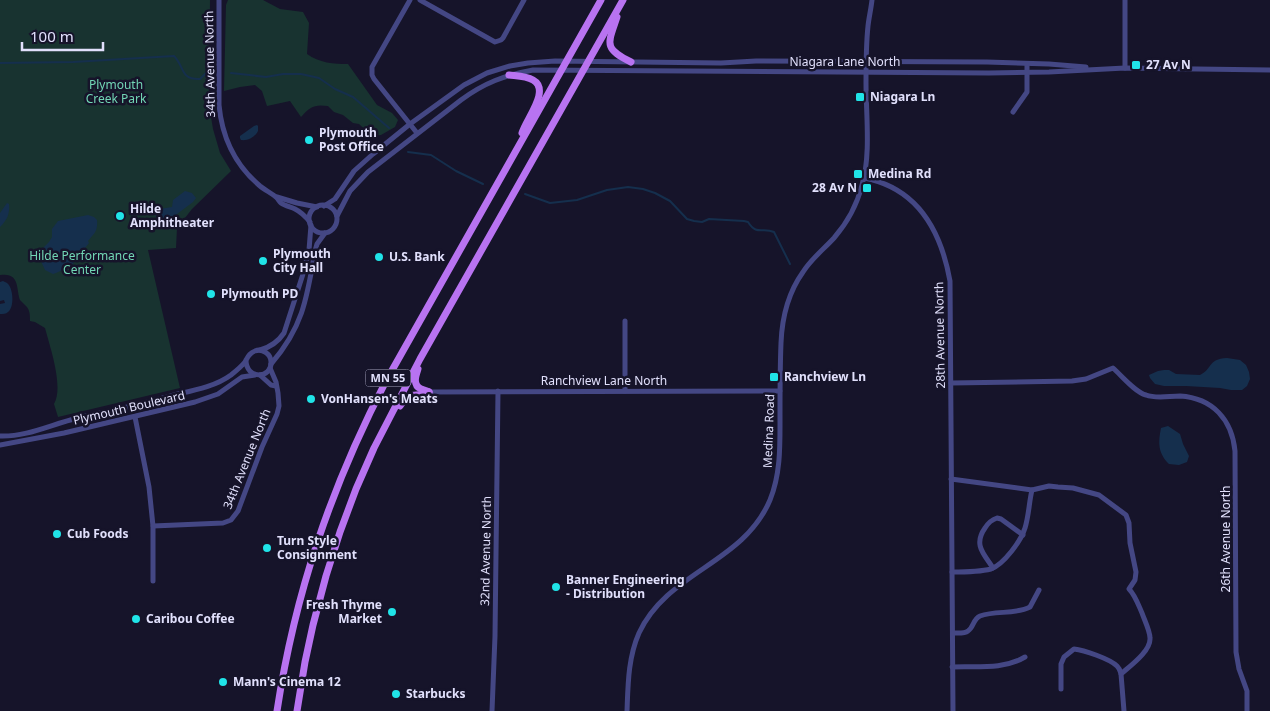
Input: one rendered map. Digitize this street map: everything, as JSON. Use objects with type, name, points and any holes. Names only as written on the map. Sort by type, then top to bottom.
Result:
[{"type":"main road","name":"MN 55","points":[[277,711],[294,618],[308,570],[325,517],[368,416],[601,0]]},
{"type":"main road","name":"MN 55","points":[[297,711],[309,643],[326,576],[356,488],[378,440],[420,359],[623,0]]},
{"type":"main road","points":[[623,0],[609,41],[610,47],[615,54],[631,62]]},
{"type":"main road","points":[[509,75],[532,79],[538,85],[540,92],[524,126],[516,150]]},
{"type":"main road","points":[[420,359],[415,381],[418,387],[429,392]]},
{"type":"main road","points":[[367,465],[379,449],[404,398],[429,392]]},
{"type":"street","name":"34th Avenue North","points":[[219,0],[218,105],[222,129],[230,149],[238,162],[258,185],[276,197],[282,204],[301,212],[310,223]]},
{"type":"street","points":[[410,0],[372,67],[372,75],[417,133]]},
{"type":"street","points":[[420,0],[492,41],[498,41],[503,38],[524,0]]},
{"type":"street","points":[[864,178],[866,156],[866,62],[868,24],[872,0]]},
{"type":"street","points":[[1125,0],[1125,68]]},
{"type":"street","points":[[276,386],[270,385],[259,375],[250,371],[246,360],[251,352],[270,347],[284,333],[309,250],[311,214],[317,207],[324,206],[335,198],[359,166],[373,154],[464,84],[495,70],[528,63],[588,62]]},
{"type":"street","name":"Niagara Lane North","points":[[588,62],[978,62],[1107,69]]},
{"type":"street","points":[[1013,112],[1027,92],[1027,64]]},
{"type":"street","name":"Niagara Lane North","points":[[584,71],[989,73],[1125,68],[1270,70]]},
{"type":"street","points":[[310,223],[317,232],[325,233],[334,228],[337,216],[350,191],[362,178],[417,133],[468,95],[487,84],[509,75],[533,70],[584,71]]},
{"type":"street","name":"28th Avenue North","points":[[864,178],[888,184],[911,199],[929,222],[937,236],[948,266],[950,281],[953,711]]},
{"type":"street","name":"Medina Road","points":[[627,711],[629,667],[639,634],[647,619],[669,593],[740,542],[752,530],[770,501],[779,468],[781,327],[784,312],[789,297],[804,270],[833,238],[851,214],[858,200],[864,178]]},
{"type":"street","name":"34th Avenue North","points":[[276,197],[317,207]]},
{"type":"street","points":[[324,206],[332,209],[337,216]]},
{"type":"street","points":[[259,375],[264,374],[270,366],[300,319],[308,295],[315,251],[325,233]]},
{"type":"street","points":[[625,321],[625,392]]},
{"type":"street","points":[[260,350],[270,357],[270,366]]},
{"type":"street","name":"Plymouth Boulevard","points":[[0,436],[23,434],[78,418],[203,388],[230,376],[246,360]]},
{"type":"street","name":"34th Avenue North","points":[[153,526],[223,523],[235,516],[241,506],[262,447],[277,414],[279,400],[276,382],[270,366]]},
{"type":"street","name":"26th Avenue North","points":[[951,383],[1072,381],[1086,379],[1113,368],[1139,392],[1145,395],[1152,397],[1191,397],[1211,406],[1219,412],[1231,430],[1235,451],[1236,652],[1239,669],[1247,691],[1247,711]]},
{"type":"street","name":"Plymouth Boulevard","points":[[0,445],[135,417],[204,399],[218,394],[242,377],[259,375]]},
{"type":"street","name":"32nd Avenue North","points":[[492,711],[495,636],[498,391]]},
{"type":"street","name":"Ranchview Lane North","points":[[429,392],[780,391]]},
{"type":"street","points":[[135,417],[146,470],[153,526],[153,581]]},
{"type":"street","points":[[951,479],[1032,490],[1049,486],[1073,488],[1094,493],[1126,514],[1136,572],[1135,580],[1129,589],[1144,618],[1150,638],[1149,644],[1140,657],[1121,674]]},
{"type":"street","points":[[952,572],[993,568],[1006,557],[1023,535],[1032,490]]},
{"type":"street","points":[[993,568],[981,550],[980,545],[980,534],[989,522],[996,518],[1001,519],[1023,535]]},
{"type":"street","points":[[953,633],[967,632],[978,617],[1030,607],[1039,590]]},
{"type":"street","points":[[1061,689],[1061,664],[1064,657],[1074,649],[1083,650],[1119,667],[1124,711]]},
{"type":"street","points":[[952,667],[995,666],[1013,663],[1026,657]]},
{"type":"green space","name":"Plymouth Creek Park","points":[[0,0],[210,0],[210,111],[220,153],[231,171],[192,209],[177,228],[176,248],[148,250],[180,388],[58,417],[54,404],[58,388],[57,377],[45,328],[30,321],[29,311],[20,300],[14,278],[0,275]]},
{"type":"green space","points":[[228,0],[263,0],[280,9],[303,12],[309,23],[307,54],[322,61],[348,64],[377,105],[392,113],[398,120],[395,127],[381,135],[372,136],[359,124],[353,123],[343,115],[334,112],[328,106],[319,105],[313,107],[301,117],[290,101],[267,106],[262,91],[255,85],[224,91],[226,5]]},
{"type":"water","points":[[257,125],[258,131],[255,135],[249,139],[241,140],[240,136]]},
{"type":"water","points":[[185,191],[192,193],[196,198],[193,202],[169,222],[159,222],[154,210],[172,207],[173,200]]},
{"type":"water","points":[[7,203],[9,204],[8,214],[0,227],[0,213]]},
{"type":"water","points":[[88,215],[97,220],[97,227],[88,241],[89,243],[71,266],[53,274],[45,270],[40,259],[42,249],[52,237],[52,229],[58,221]]},
{"type":"water","points":[[3,281],[11,289],[12,306],[5,314],[0,314],[0,304],[5,303],[4,300],[0,301],[0,282]]},
{"type":"water","points":[[1227,358],[1240,360],[1246,365],[1250,379],[1247,386],[1242,390],[1164,386],[1155,384],[1149,375],[1158,371],[1169,370],[1176,374],[1200,375],[1216,360]]},
{"type":"water","points":[[1168,426],[1180,434],[1189,456],[1187,462],[1179,465],[1169,464],[1163,456],[1159,443],[1160,433],[1161,428]]},
{"type":"waterway","points":[[0,63],[73,62],[174,56],[189,77],[200,79],[206,73]]},
{"type":"waterway","points":[[231,73],[266,77],[283,74],[301,74],[319,78],[335,89],[353,97],[389,128]]},
{"type":"waterway","points":[[408,152],[431,155],[456,171],[483,184]]},
{"type":"waterway","points":[[525,194],[550,203],[577,200],[607,190],[628,187],[643,189],[670,201],[687,219],[702,222],[709,219],[744,221],[748,222],[754,229],[774,232],[790,264]]},
{"type":"place","name":"27 Av N","points":[[1136,65]]},
{"type":"place","name":"Niagara Ln","points":[[860,97]]},
{"type":"place","name":"Plymouth Post Office","points":[[309,140]]},
{"type":"place","name":"Medina Rd","points":[[858,174]]},
{"type":"place","name":"28 Av N","points":[[867,188]]},
{"type":"place","name":"Hilde Amphitheater","points":[[120,216]]},
{"type":"place","name":"U.S. Bank","points":[[379,257]]},
{"type":"place","name":"Plymouth City Hall","points":[[263,261]]},
{"type":"place","name":"Plymouth PD","points":[[211,294]]},
{"type":"place","name":"Ranchview Ln","points":[[774,377]]},
{"type":"place","name":"VonHansen's Meats","points":[[311,399]]},
{"type":"place","name":"Cub Foods","points":[[57,534]]},
{"type":"place","name":"Turn Style Consignment","points":[[267,548]]},
{"type":"place","name":"Banner Engineering - Distribution","points":[[556,587]]},
{"type":"place","name":"Fresh Thyme Market","points":[[392,612]]},
{"type":"place","name":"Caribou Coffee","points":[[136,619]]},
{"type":"place","name":"Mann's Cinema 12","points":[[223,682]]},
{"type":"place","name":"Starbucks","points":[[396,694]]},
{"type":"park label","name":"Hilde Performance Center","points":[[82,263]]}]
